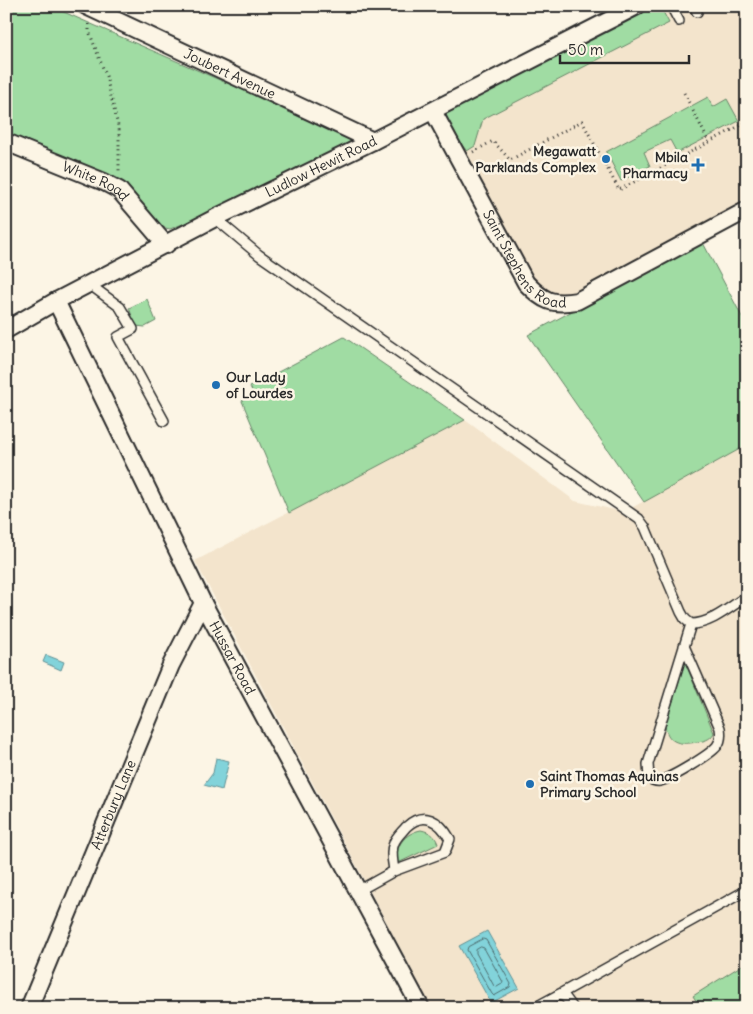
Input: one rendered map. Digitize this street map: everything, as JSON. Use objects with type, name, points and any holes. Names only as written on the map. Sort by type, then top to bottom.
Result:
[{"type":"street","name":"Ludlow Hewit Road","points":[[6,330],[215,218],[373,141],[637,6]]},
{"type":"street","name":"Joubert Avenue","points":[[87,7],[373,141]]},
{"type":"street","name":"Saint Stephens Road","points":[[432,110],[526,283],[538,296],[546,301],[561,304],[577,301],[747,210]]},
{"type":"street","name":"White Road","points":[[6,142],[119,190],[166,245]]},
{"type":"street","name":"Hussar Road","points":[[56,302],[203,603],[421,1008]]},
{"type":"street","name":"Atterbury Lane","points":[[29,1008],[171,665],[203,603]]},
{"type":"lane","points":[[671,6],[679,22]]},
{"type":"lane","points":[[215,218],[259,255],[639,519],[681,612],[690,624],[700,624],[707,621],[747,596]]},
{"type":"lane","points":[[89,284],[120,306],[133,329],[118,337],[164,421]]},
{"type":"lane","points":[[684,646],[720,728],[721,737],[718,745],[712,751],[674,775],[658,782],[649,779],[648,764],[690,624]]},
{"type":"lane","points":[[358,891],[394,871],[445,852],[450,839],[444,828],[433,819],[420,818],[409,824],[394,842],[392,854],[394,871]]},
{"type":"lane","points":[[534,1008],[747,890]]},
{"type":"lane","points":[[558,996],[565,997],[573,1008]]},
{"type":"path","points":[[87,7],[89,31],[106,76],[119,130],[119,190]]},
{"type":"path","points":[[684,93],[709,142]]},
{"type":"path","points":[[459,159],[493,141],[510,160],[582,122],[618,190],[747,122]]},
{"type":"shaded area","name":"Megawatt Parklands Complex","points":[[645,6],[747,6],[747,206],[577,294],[562,299],[538,288],[438,112]]},
{"type":"shaded area","name":"Saint Thomas Aquinas Primary School","points":[[465,420],[575,501],[624,512],[747,445],[747,1008],[432,1008],[195,561]]},
{"type":"green space","points":[[6,6],[50,6],[362,142],[211,213],[170,229],[156,226],[123,186],[6,138]]},
{"type":"green space","points":[[652,6],[660,6],[669,23],[483,119],[475,146],[467,151],[459,142],[445,113]]},
{"type":"green space","points":[[708,97],[713,107],[727,99],[739,121],[677,153],[670,140],[644,152],[650,166],[621,181],[606,152]]},
{"type":"green space","points":[[702,241],[747,326],[747,445],[644,502],[528,335]]},
{"type":"green space","points":[[147,299],[156,321],[145,327],[136,326],[129,308]]},
{"type":"green space","points":[[344,337],[465,420],[289,513],[242,401],[254,394],[250,387]]},
{"type":"green space","points":[[685,662],[714,733],[707,740],[700,742],[676,742],[669,737],[665,726]]},
{"type":"green space","points":[[421,830],[432,834],[438,844],[398,863],[398,851],[402,841],[410,834]]},
{"type":"green space","points":[[747,962],[747,1008],[701,1008],[693,996]]},
{"type":"water","points":[[46,655],[64,662],[61,670],[43,662]]},
{"type":"water","points":[[216,758],[229,761],[222,790],[204,785],[213,773]]},
{"type":"water","points":[[487,931],[519,988],[491,1003],[459,946]]},
{"type":"place","name":"Megawatt Parklands Complex","points":[[606,159]]},
{"type":"place","name":"Mbila Pharmacy","points":[[698,165]]},
{"type":"place","name":"Our Lady of Lourdes","points":[[216,385]]},
{"type":"place","name":"Saint Thomas Aquinas Primary School","points":[[530,784]]}]
